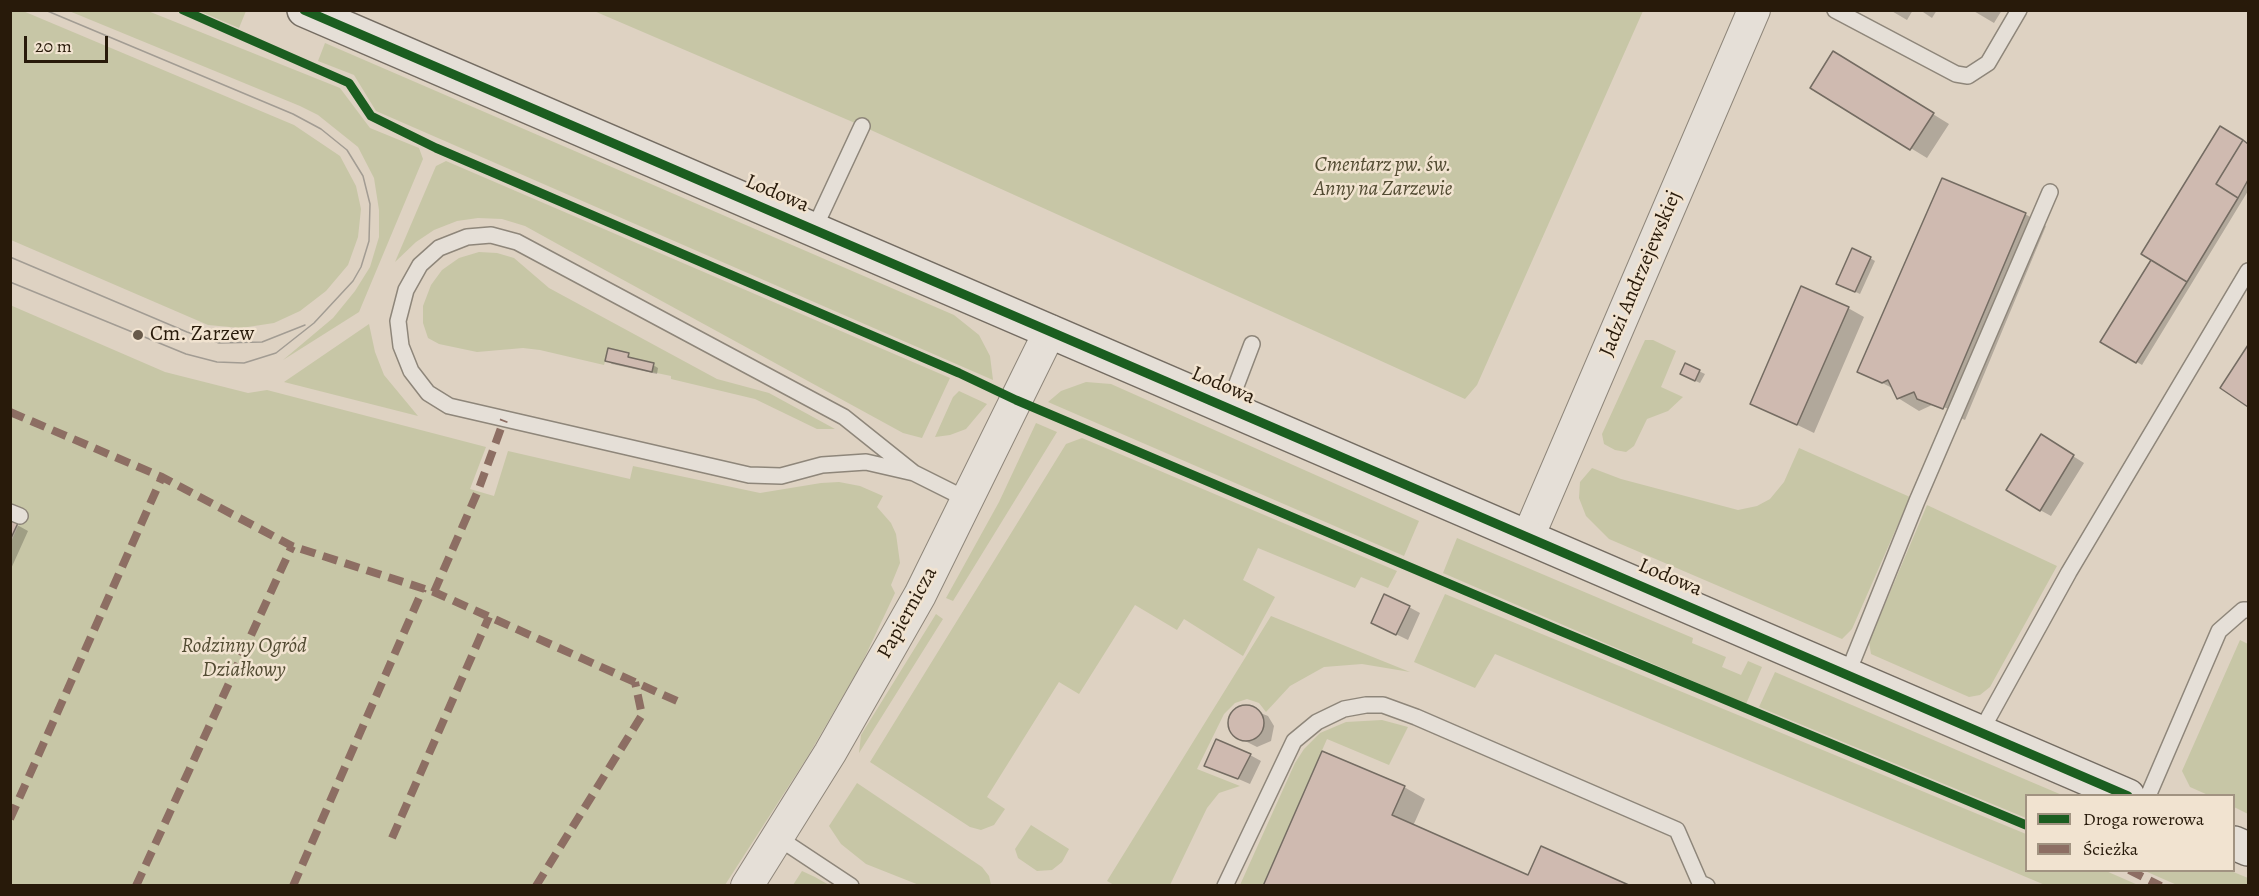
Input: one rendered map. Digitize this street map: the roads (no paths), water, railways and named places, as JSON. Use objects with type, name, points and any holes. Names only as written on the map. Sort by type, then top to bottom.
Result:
[{"type":"street","name":"Lodowa","points":[[304,10],[2126,794]]},
{"type":"street","name":"Jadzi Andrzejewskiej","points":[[1528,537],[1754,10]]},
{"type":"street","name":"Papiernicza","points":[[747,885],[830,753],[914,604],[968,500],[1050,331]]},
{"type":"lane","points":[[1835,10],[1956,74],[1968,76],[1988,63],[2019,10]]},
{"type":"lane","points":[[814,229],[862,126]]},
{"type":"lane","points":[[1847,675],[1917,501],[2050,192]]},
{"type":"lane","points":[[914,473],[866,462],[822,465],[781,476],[749,475],[449,406],[428,393],[411,371],[401,345],[398,321],[406,290],[420,265],[439,248],[467,237],[491,235],[517,242],[844,417],[914,473],[968,500]]},
{"type":"lane","points":[[1980,733],[2069,572],[2248,271]]},
{"type":"lane","points":[[1228,407],[1252,344]]},
{"type":"lane","points":[[2148,794],[2219,631],[2244,610],[2248,610]]},
{"type":"lane","points":[[1225,885],[1294,741],[1326,717],[1344,709],[1383,705],[1416,717],[1677,830],[1700,883],[1707,885]]},
{"type":"lane","points":[[777,837],[851,885]]},
{"type":"tram line","points":[[10,282],[186,354],[217,362],[244,363],[276,353],[314,323],[353,281],[361,267],[369,241],[370,204],[363,176],[347,150],[321,129],[293,114],[45,10]]},
{"type":"tram line","points":[[10,257],[187,332],[219,343],[262,342],[305,325]]},
{"type":"place","name":"Cm. Zarzew","points":[[138,335]]},
{"type":"park label","name":"Cmentarz pw. św. Anny na Zarzewie","points":[[1383,178]]},
{"type":"park label","name":"Rodzinny Ogród Działkowy","points":[[244,659]]}]
